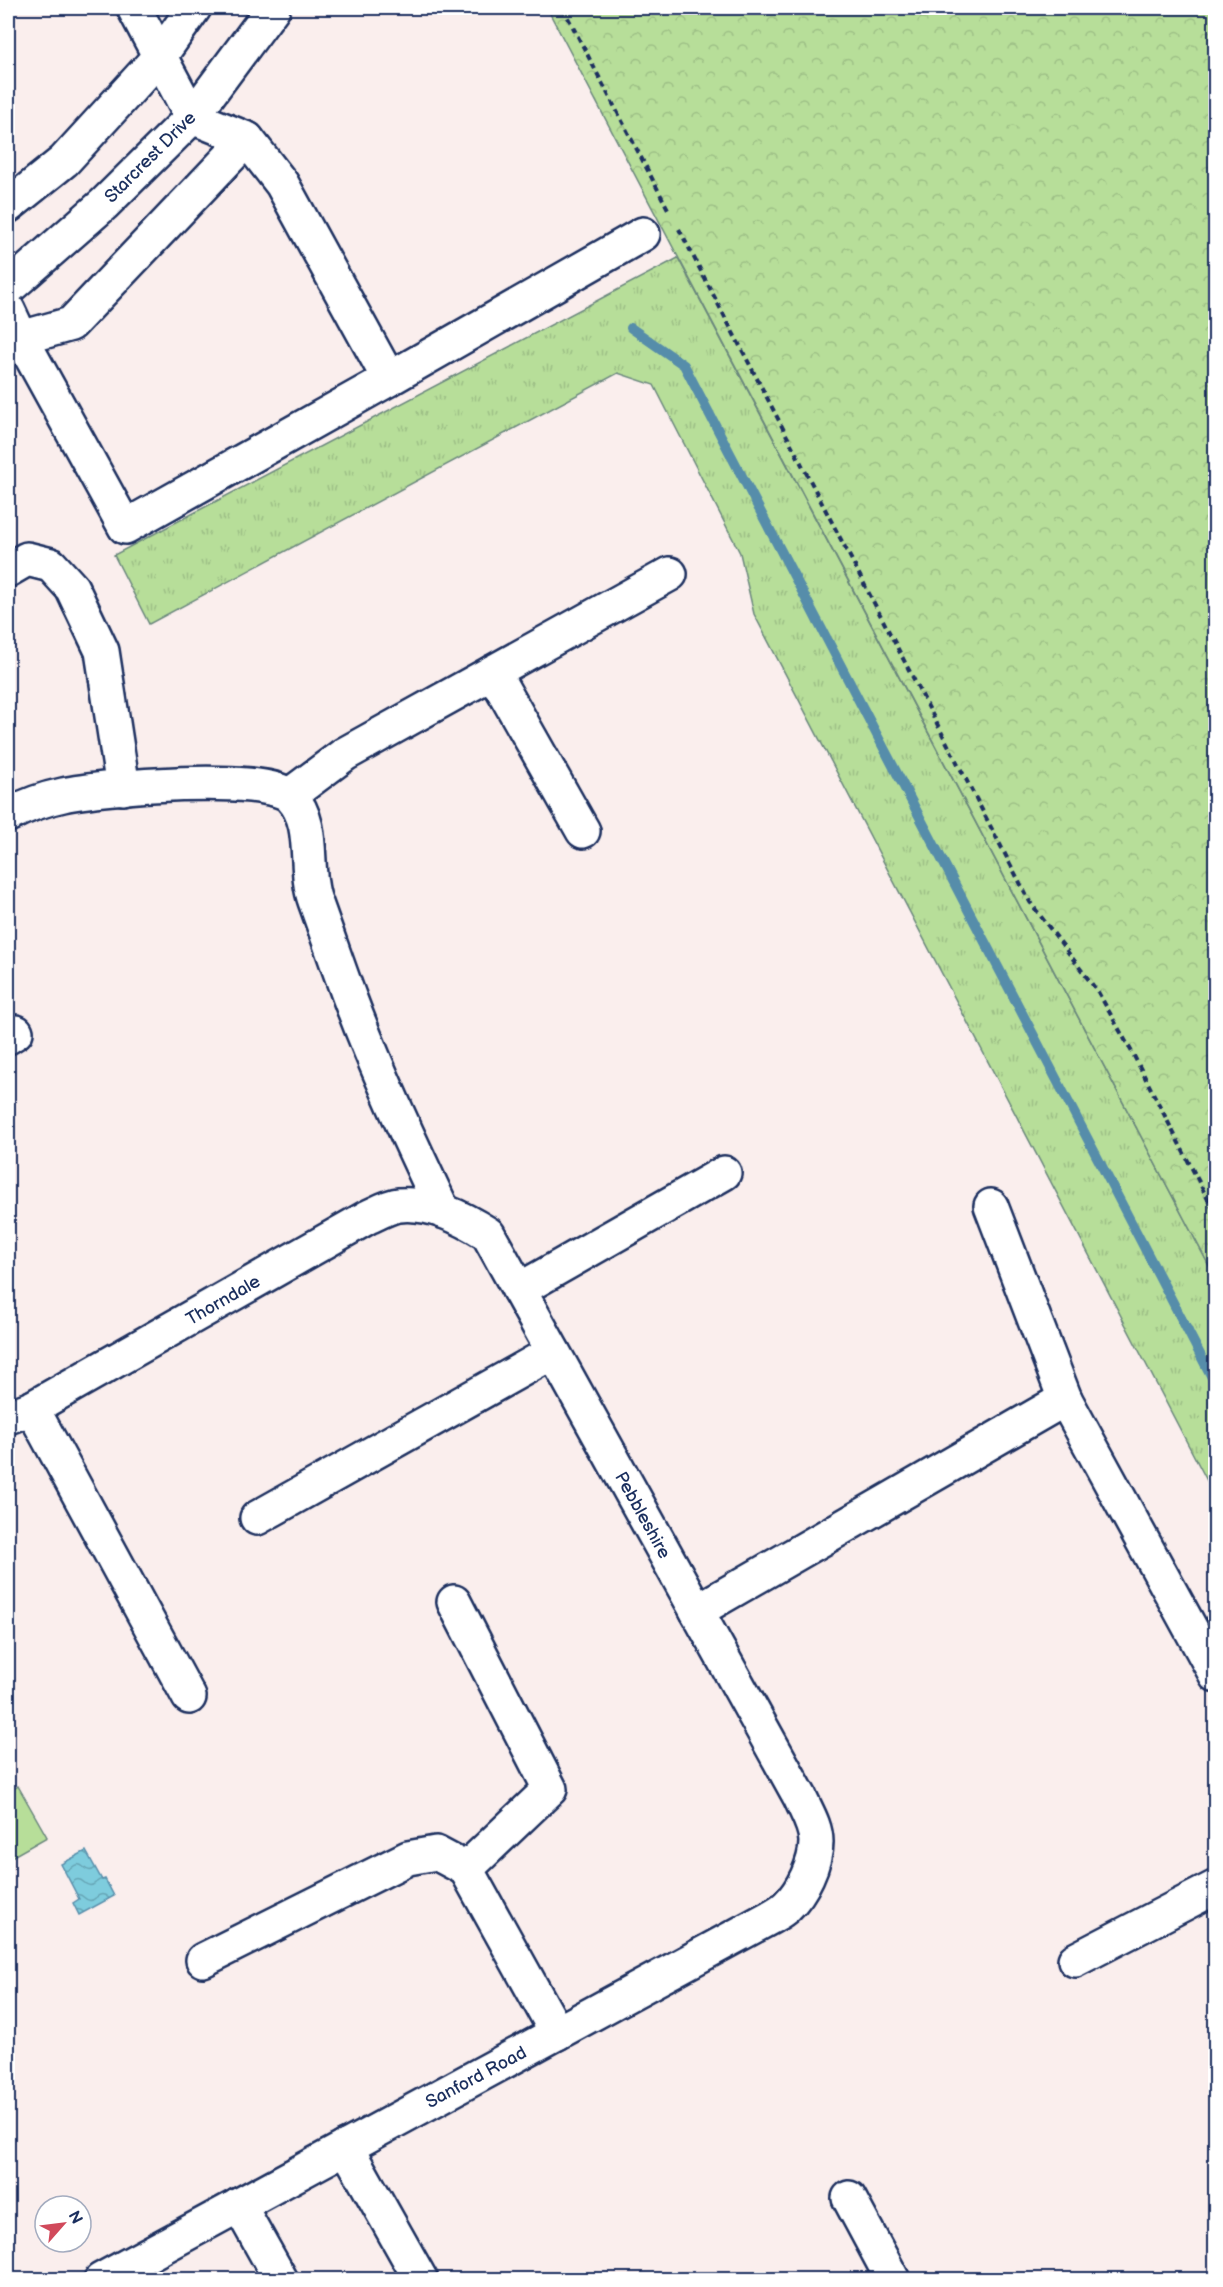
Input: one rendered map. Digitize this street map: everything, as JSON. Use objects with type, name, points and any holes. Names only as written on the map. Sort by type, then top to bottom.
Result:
[{"type":"street","points":[[134,8],[192,117],[247,139],[282,184],[389,379]]},
{"type":"street","points":[[8,206],[64,161],[160,56],[194,8]]},
{"type":"street","name":"Starcrest Drive","points":[[8,288],[104,204],[192,117],[273,8]]},
{"type":"street","points":[[247,139],[72,324],[14,324],[125,527],[643,234]]},
{"type":"street","points":[[8,570],[27,559],[51,565],[72,588],[102,651],[123,788]]},
{"type":"street","points":[[290,795],[345,754],[670,574]]},
{"type":"street","points":[[493,672],[583,831]]},
{"type":"street","points":[[8,815],[22,807],[63,795],[123,788],[230,782],[272,788],[290,795],[301,812],[307,838],[311,891],[350,1000],[396,1110],[443,1211]]},
{"type":"street","points":[[519,1290],[724,1173]]},
{"type":"street","name":"Thorndale","points":[[20,1413],[368,1217],[397,1205],[422,1206],[443,1211]]},
{"type":"street","points":[[991,1206],[1065,1399],[1215,1675]]},
{"type":"street","name":"Pebbleshire","points":[[443,1211],[468,1221],[488,1234],[800,1797],[813,1826],[816,1842]]},
{"type":"street","points":[[257,1518],[553,1352]]},
{"type":"street","points":[[697,1611],[1065,1399]]},
{"type":"street","points":[[20,1413],[189,1697]]},
{"type":"street","points":[[454,1602],[550,1789],[466,1869]]},
{"type":"street","name":"Sanford Road","points":[[101,2280],[771,1917],[787,1906],[799,1890],[811,1867],[816,1842]]},
{"type":"street","points":[[203,1960],[408,1858],[436,1853],[466,1869],[557,2033]]},
{"type":"street","points":[[1075,1960],[1215,1887]]},
{"type":"street","points":[[346,2147],[421,2280]]},
{"type":"street","points":[[849,2198],[893,2280]]},
{"type":"street","points":[[239,2205],[281,2280]]},
{"type":"path","points":[[563,8],[673,218]]},
{"type":"path","points":[[678,229],[1030,902],[1098,992],[1133,1054],[1215,1215]]},
{"type":"green space","points":[[547,8],[1215,8],[1215,1277]]},
{"type":"green space","points":[[678,258],[1215,1277],[1215,1496],[754,614],[740,553],[654,385],[618,373],[149,624],[114,555]]},
{"type":"green space","points":[[18,1786],[47,1837],[8,1859],[8,1792]]},
{"type":"water","points":[[86,1851],[114,1896],[79,1915],[73,1903],[79,1899],[61,1864]]},
{"type":"waterway","points":[[631,328],[684,365],[1216,1385]]}]
